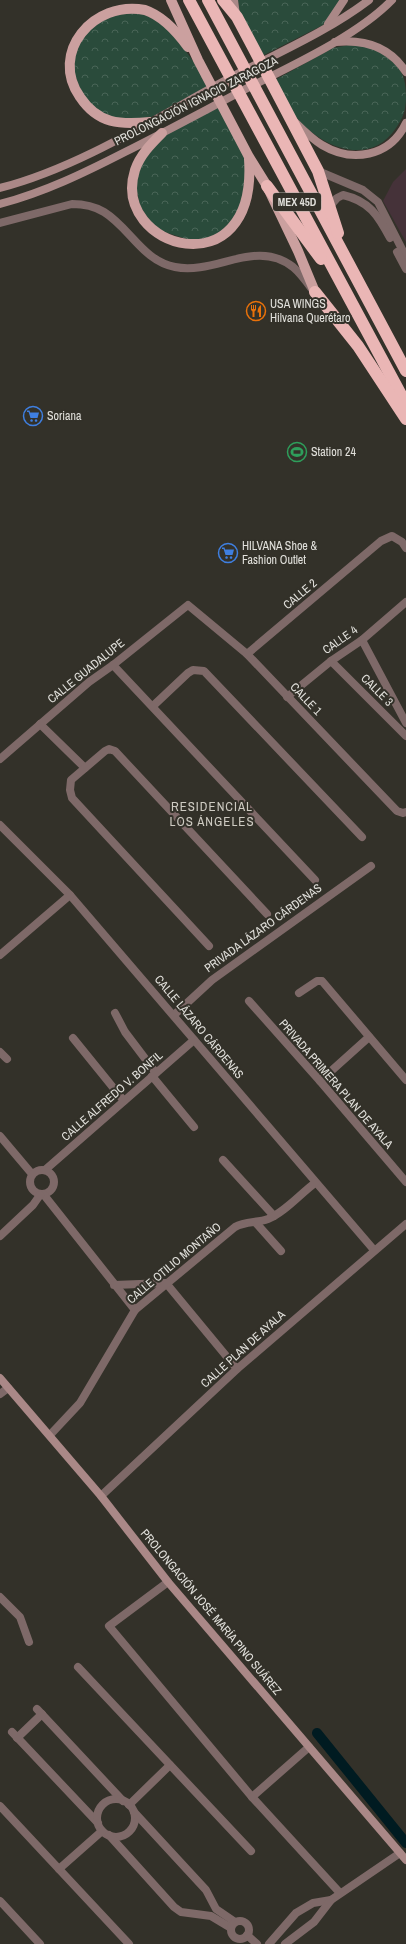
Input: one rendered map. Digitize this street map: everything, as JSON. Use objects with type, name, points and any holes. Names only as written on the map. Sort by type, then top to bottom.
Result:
[{"type":"highway","name":"MEX 45D","points":[[189,0],[406,404]]},
{"type":"highway","name":"MEX 45D","points":[[208,0],[406,372]]},
{"type":"highway","points":[[223,0],[237,17],[318,171],[330,206],[343,253]]},
{"type":"highway","points":[[267,186],[346,292]]},
{"type":"highway","points":[[315,292],[358,346],[406,419]]},
{"type":"main road","points":[[171,0],[198,60],[249,158],[267,186],[298,251],[315,292]]},
{"type":"main road","points":[[234,0],[237,17]]},
{"type":"main road","points":[[326,27],[344,0]]},
{"type":"main road","name":"PROLONGACIÓN IGNACIO ZARAGOZA","points":[[0,188],[42,175],[64,166],[150,122],[326,27],[369,0]]},
{"type":"main road","name":"PROLONGACIÓN IGNACIO ZARAGOZA","points":[[0,204],[27,197],[70,180],[162,133],[300,61],[365,24],[392,0]]},
{"type":"main road","points":[[150,122],[120,123],[103,119],[88,108],[78,94],[70,76],[69,58],[74,42],[84,26],[97,16],[110,10],[132,8],[145,10],[167,23],[198,60]]},
{"type":"main road","points":[[332,43],[355,41],[372,44],[387,52],[401,64],[406,72]]},
{"type":"main road","points":[[287,113],[318,142],[331,150],[351,155],[371,154],[380,150],[395,139],[406,123]]},
{"type":"main road","points":[[162,133],[147,149],[138,163],[133,180],[134,196],[140,213],[150,228],[166,239],[175,242],[193,244],[212,242],[233,226],[244,209],[250,189],[249,158]]},
{"type":"main road","name":"PROLONGACIÓN JOSÉ MARÍA PINO SUÁREZ","points":[[0,1378],[101,1496],[168,1582],[406,1860]]},
{"type":"street","points":[[318,171],[363,190],[378,202],[406,257]]},
{"type":"street","points":[[330,206],[337,198],[343,195],[361,201],[375,211],[406,269]]},
{"type":"street","points":[[0,223],[72,204],[84,204],[104,212],[156,260],[166,264],[175,267],[202,267],[249,256],[265,255],[283,261],[293,268],[315,292]]},
{"type":"street","name":"CALLE 2","points":[[247,654],[381,540],[392,536],[405,542]]},
{"type":"street","name":"CALLE 1","points":[[188,605],[247,654],[397,811],[404,812]]},
{"type":"street","name":"CALLE GUADALUPE","points":[[1,754],[40,724],[89,682],[113,665],[188,605]]},
{"type":"street","name":"CALLE 4","points":[[287,697],[331,661],[362,640],[405,606]]},
{"type":"street","points":[[362,640],[406,723]]},
{"type":"street","name":"CALLE 3","points":[[331,661],[406,736]]},
{"type":"street","points":[[113,665],[315,880]]},
{"type":"street","points":[[153,706],[188,673],[193,670],[204,670],[362,837]]},
{"type":"street","points":[[40,724],[85,768]]},
{"type":"street","points":[[210,946],[72,798],[70,790],[71,780],[105,751],[109,749],[115,751],[267,914]]},
{"type":"street","name":"CALLE LÁZARO CÁRDENAS","points":[[0,825],[70,895],[374,1250]]},
{"type":"street","name":"PRIVADA LÁZARO CÁRDENAS","points":[[174,1015],[212,980],[371,866]]},
{"type":"street","points":[[0,955],[70,895]]},
{"type":"street","points":[[299,993],[316,981],[322,981],[406,1080]]},
{"type":"street","name":"PRIVADA PRIMERA PLAN DE AYALA","points":[[249,1001],[320,1081],[406,1182]]},
{"type":"street","points":[[115,1013],[125,1032],[154,1075],[194,1127]]},
{"type":"street","points":[[320,1081],[369,1037]]},
{"type":"street","points":[[72,1038],[124,1101]]},
{"type":"street","name":"CALLE ALFREDO V. BONFIL","points":[[45,1170],[194,1040]]},
{"type":"street","points":[[0,1052],[7,1059]]},
{"type":"street","points":[[0,1136],[32,1174]]},
{"type":"street","points":[[223,1160],[274,1216]]},
{"type":"street","points":[[45,1170],[53,1177],[54,1183],[49,1193],[42,1195],[35,1193],[30,1184],[32,1174],[36,1171],[45,1170]]},
{"type":"street","name":"CALLE OTILIO MONTAÑO","points":[[50,1435],[80,1403],[135,1310],[235,1227],[243,1224],[256,1223],[274,1216],[315,1182]]},
{"type":"street","points":[[0,1236],[33,1206],[42,1195]]},
{"type":"street","points":[[42,1195],[135,1310]]},
{"type":"street","points":[[256,1223],[281,1251]]},
{"type":"street","name":"CALLE PLAN DE AYALA","points":[[101,1496],[237,1369],[406,1224]]},
{"type":"street","points":[[114,1285],[166,1283],[237,1369]]},
{"type":"street","points":[[0,1394],[8,1388]]},
{"type":"street","points":[[168,1582],[109,1626],[252,1797],[340,1893]]},
{"type":"street","points":[[0,1597],[20,1617],[29,1642]]},
{"type":"street","points":[[78,1666],[251,1851]]},
{"type":"street","points":[[233,1925],[216,1909],[206,1890],[39,1711],[15,1735],[98,1823],[174,1907],[181,1912],[211,1916],[233,1925],[241,1921],[247,1924],[249,1928],[247,1935],[243,1938],[238,1938],[232,1935],[233,1925]]},
{"type":"street","points":[[252,1797],[309,1747]]},
{"type":"street","points":[[129,1806],[170,1765]]},
{"type":"street","points":[[98,1823],[97,1815],[101,1807],[107,1801],[115,1799],[129,1806]]},
{"type":"street","points":[[0,1806],[129,1944]]},
{"type":"street","points":[[106,1833],[116,1837],[129,1832],[133,1826],[129,1806]]},
{"type":"street","points":[[59,1869],[106,1833]]},
{"type":"street","points":[[286,1944],[314,1922],[331,1900],[400,1853]]},
{"type":"street","points":[[269,1944],[296,1913],[313,1903],[331,1900]]},
{"type":"street","points":[[1,1903],[40,1944]]},
{"type":"street","points":[[211,1916],[216,1909]]},
{"type":"street","points":[[247,1935],[257,1944]]},
{"type":"shaded area","points":[[406,169],[406,242],[383,201],[393,182]]},
{"type":"green space","points":[[238,0],[341,0],[323,25],[262,56],[240,15]]},
{"type":"green space","points":[[117,11],[153,14],[184,48],[209,86],[146,120],[128,123],[96,111],[82,94],[74,73],[75,47],[84,31]]},
{"type":"green space","points":[[349,45],[370,47],[388,58],[403,75],[406,91],[406,102],[402,117],[396,128],[384,141],[371,148],[357,150],[342,148],[328,143],[314,134],[302,124],[292,112],[275,80],[333,48]]},
{"type":"green space","points":[[219,106],[246,156],[248,179],[238,216],[213,238],[193,241],[155,229],[140,206],[135,182],[141,164],[165,134]]},
{"type":"waterway","points":[[317,1733],[406,1843]]},
{"type":"place","name":"USA WINGS Hilvana Querétaro","points":[[256,311]]},
{"type":"place","name":"Soriana","points":[[33,416]]},
{"type":"place","name":"Station 24","points":[[297,452]]},
{"type":"place","name":"HILVANA Shoe & Fashion Outlet","points":[[228,553]]},
{"type":"district","name":"RESIDENCIAL LOS ÁNGELES","points":[[212,814]]}]
